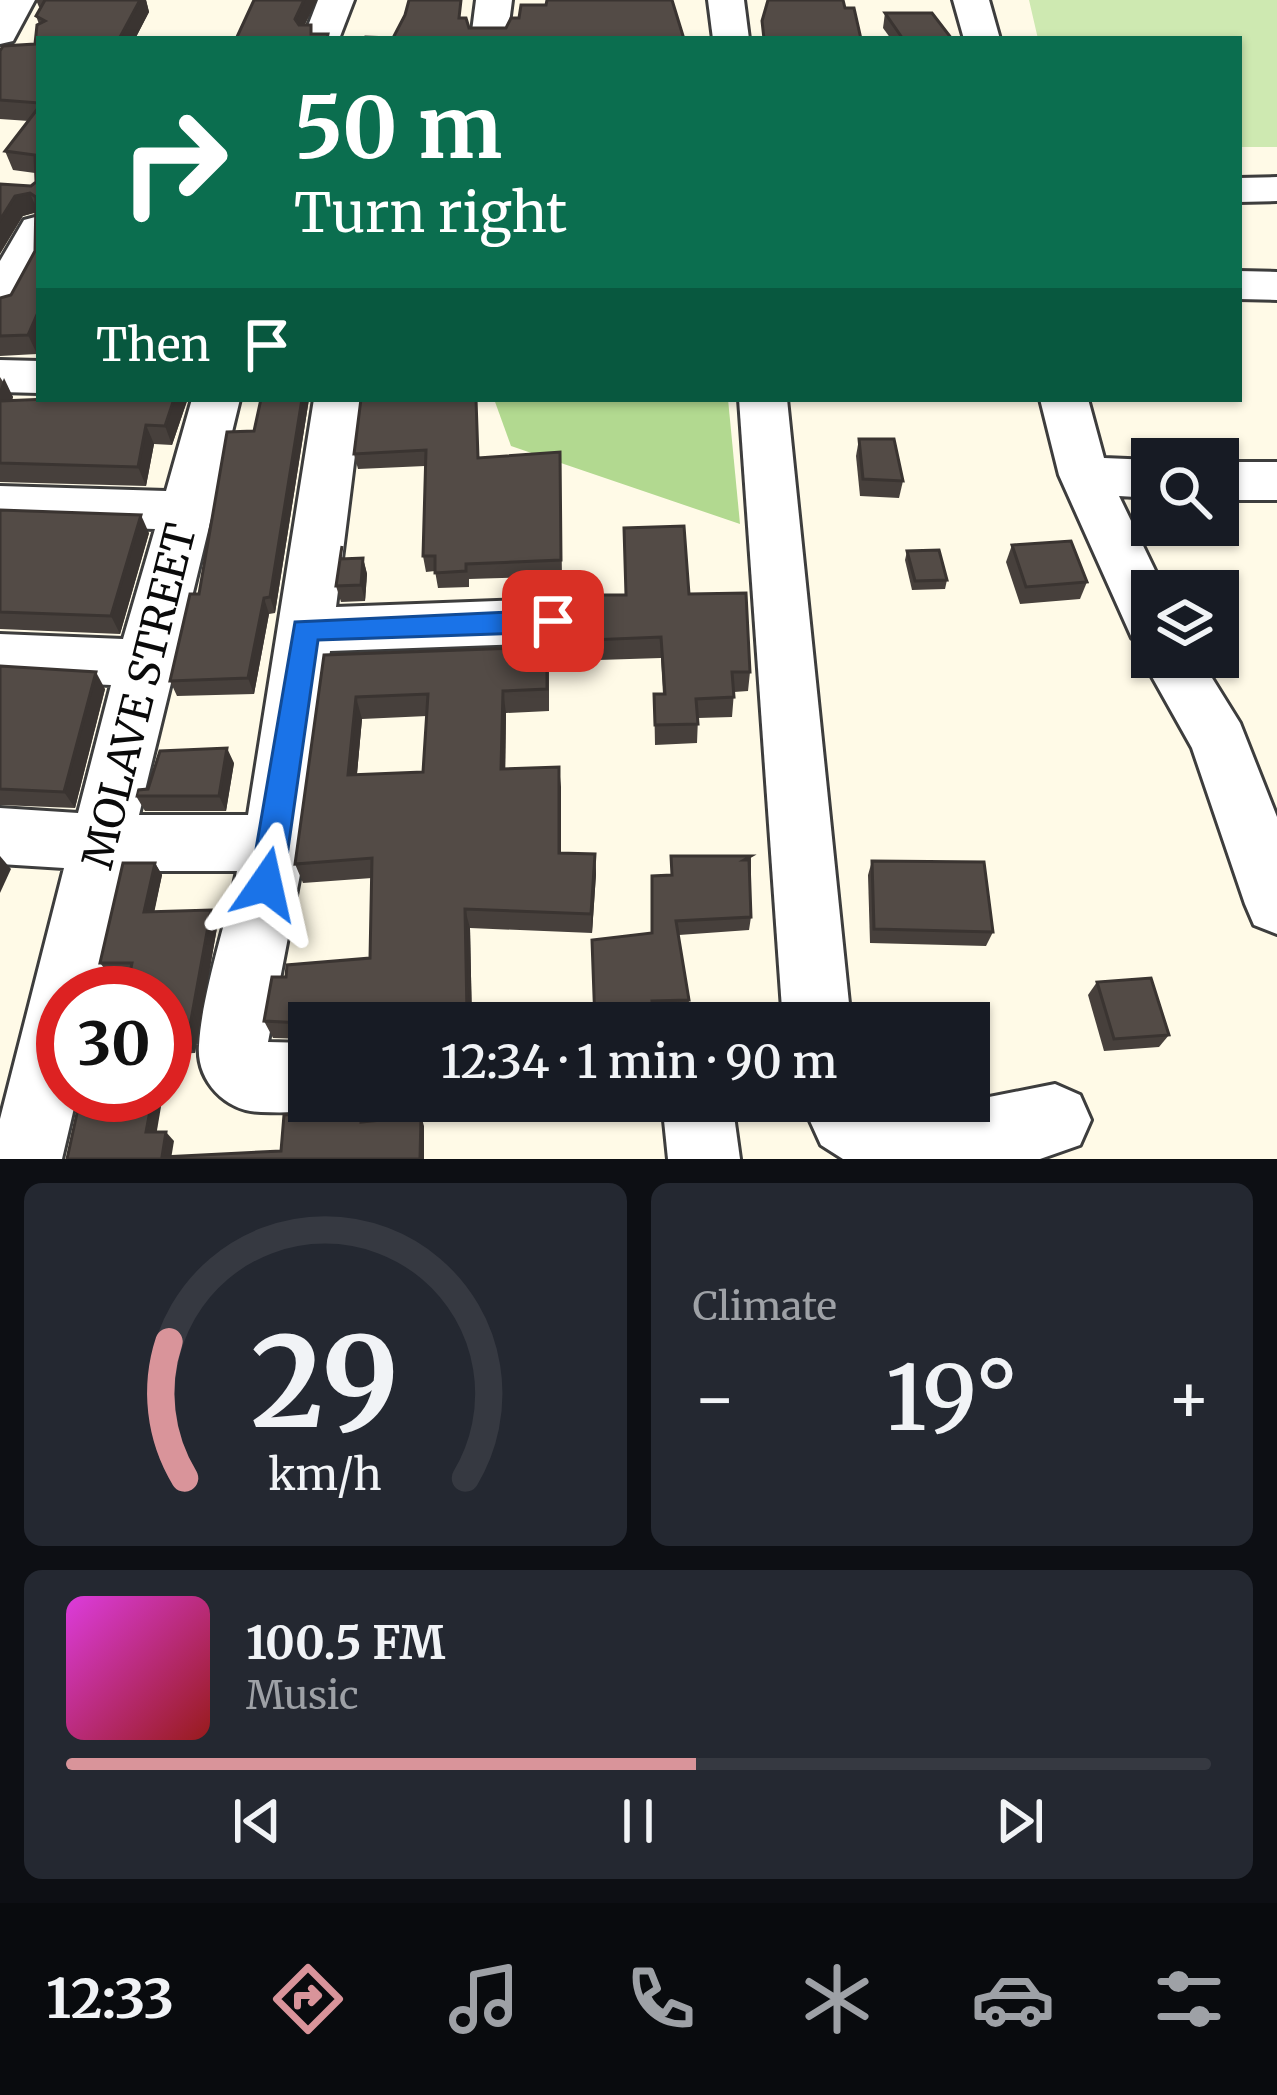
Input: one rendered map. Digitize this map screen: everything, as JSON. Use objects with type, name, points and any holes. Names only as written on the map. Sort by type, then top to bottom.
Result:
[{"type":"street","points":[[0,33],[17,0]]},
{"type":"street","points":[[322,36],[336,0]]},
{"type":"street","points":[[489,36],[494,0]]},
{"type":"street","points":[[727,0],[731,36]]},
{"type":"street","points":[[971,0],[981,36]]},
{"type":"street","points":[[0,46],[36,49]]},
{"type":"street","points":[[1242,190],[1277,189]]},
{"type":"street","points":[[0,302],[36,235]]},
{"type":"street","points":[[1242,285],[1277,286]]},
{"type":"street","points":[[0,376],[36,377]]},
{"type":"street","name":"MOLAVE STREET","points":[[72,966],[145,663],[215,402]]},
{"type":"street","points":[[288,1078],[248,1077],[235,1061],[233,1046],[275,843],[338,402]]},
{"type":"street","points":[[763,402],[815,1002]]},
{"type":"street","points":[[1065,402],[1084,476],[1131,577]]},
{"type":"street","points":[[1084,476],[1131,477]]},
{"type":"street","points":[[1239,482],[1277,481]]},
{"type":"street","points":[[0,505],[184,511]]},
{"type":"street","points":[[305,630],[553,621]]},
{"type":"street","points":[[0,657],[145,663]]},
{"type":"street","points":[[1182,678],[1219,741],[1277,904]]},
{"type":"street","points":[[0,836],[102,843],[275,843]]},
{"type":"street","points":[[26,1159],[36,1118]]},
{"type":"street","points":[[849,1122],[870,1132],[913,1138],[988,1135],[1055,1120]]},
{"type":"street","points":[[700,1122],[704,1159]]},
{"type":"green space","points":[[1029,0],[1277,0],[1277,147],[1242,147],[1242,36],[1037,36]]},
{"type":"green space","points":[[495,402],[728,402],[740,524],[511,446]]},
{"type":"building","points":[[45,0],[140,0],[121,36],[36,36],[36,103],[0,100],[0,51],[3,46],[35,44],[37,25],[45,21],[36,16]]},
{"type":"building","points":[[254,0],[304,0],[295,19],[299,25],[311,25],[311,34],[328,34],[328,36],[237,36]]},
{"type":"building","points":[[409,0],[461,0],[459,18],[466,18],[469,28],[506,28],[511,18],[519,18],[521,5],[546,5],[547,0],[672,0],[683,36],[394,36]]},
{"type":"building","points":[[768,0],[843,0],[845,8],[854,8],[860,36],[764,36]]},
{"type":"building","points":[[885,13],[932,13],[950,36],[901,36]]},
{"type":"building","points":[[36,111],[36,182],[35,155],[5,151]]},
{"type":"building","points":[[36,182],[36,197],[30,193],[15,196],[0,220],[0,184],[31,186]]},
{"type":"building","points":[[36,197],[36,317],[28,335],[0,336],[0,298],[11,295],[35,251]]},
{"type":"building","points":[[0,401],[173,402],[165,426],[146,425],[138,467],[0,463]]},
{"type":"building","points":[[260,402],[302,402],[270,597],[264,598],[248,678],[170,681],[190,594],[199,594],[227,432],[254,431]]},
{"type":"building","points":[[361,402],[476,402],[478,458],[560,452],[561,560],[466,564],[466,571],[435,573],[435,556],[423,556],[426,450],[354,454]]},
{"type":"building","points":[[859,439],[894,439],[903,481],[863,479]]},
{"type":"building","points":[[0,510],[141,515],[111,616],[0,612]]},
{"type":"building","points":[[684,526],[689,594],[746,593],[750,672],[732,672],[734,697],[696,699],[698,724],[655,725],[654,694],[665,694],[661,637],[566,641],[567,623],[576,619],[582,595],[626,595],[624,528]]},
{"type":"building","points":[[1071,541],[1087,582],[1026,587],[1012,545]]},
{"type":"building","points":[[939,550],[947,580],[915,581],[907,551]]},
{"type":"building","points":[[363,558],[361,585],[336,586],[340,559]]},
{"type":"building","points":[[547,647],[547,689],[503,691],[501,769],[559,767],[559,853],[595,854],[591,914],[465,909],[467,1002],[288,1002],[288,1022],[264,1021],[272,977],[286,977],[287,965],[370,958],[372,858],[295,864],[324,655]],"holes":[[[428,694],[423,772],[348,775],[356,697]]]},
{"type":"building","points":[[0,666],[96,672],[64,792],[0,789]]},
{"type":"building","points":[[227,748],[219,796],[136,796],[138,790],[148,789],[160,751]]},
{"type":"building","points":[[671,856],[751,856],[744,860],[749,860],[751,917],[676,921],[689,1000],[594,1002],[592,940],[652,933],[652,876],[672,875]]},
{"type":"building","points":[[872,861],[984,862],[993,932],[874,929]]},
{"type":"building","points":[[123,863],[155,863],[144,912],[211,910],[192,1014],[192,966],[100,963]]},
{"type":"building","points":[[1151,978],[1169,1035],[1114,1039],[1097,982]]},
{"type":"building","points":[[284,1115],[288,1115],[288,1122],[421,1122],[420,1159],[67,1159],[75,1122],[148,1122],[146,1132],[166,1132],[162,1157],[281,1151]]},
{"type":"route","points":[[266,884],[305,630],[553,621]]}]
